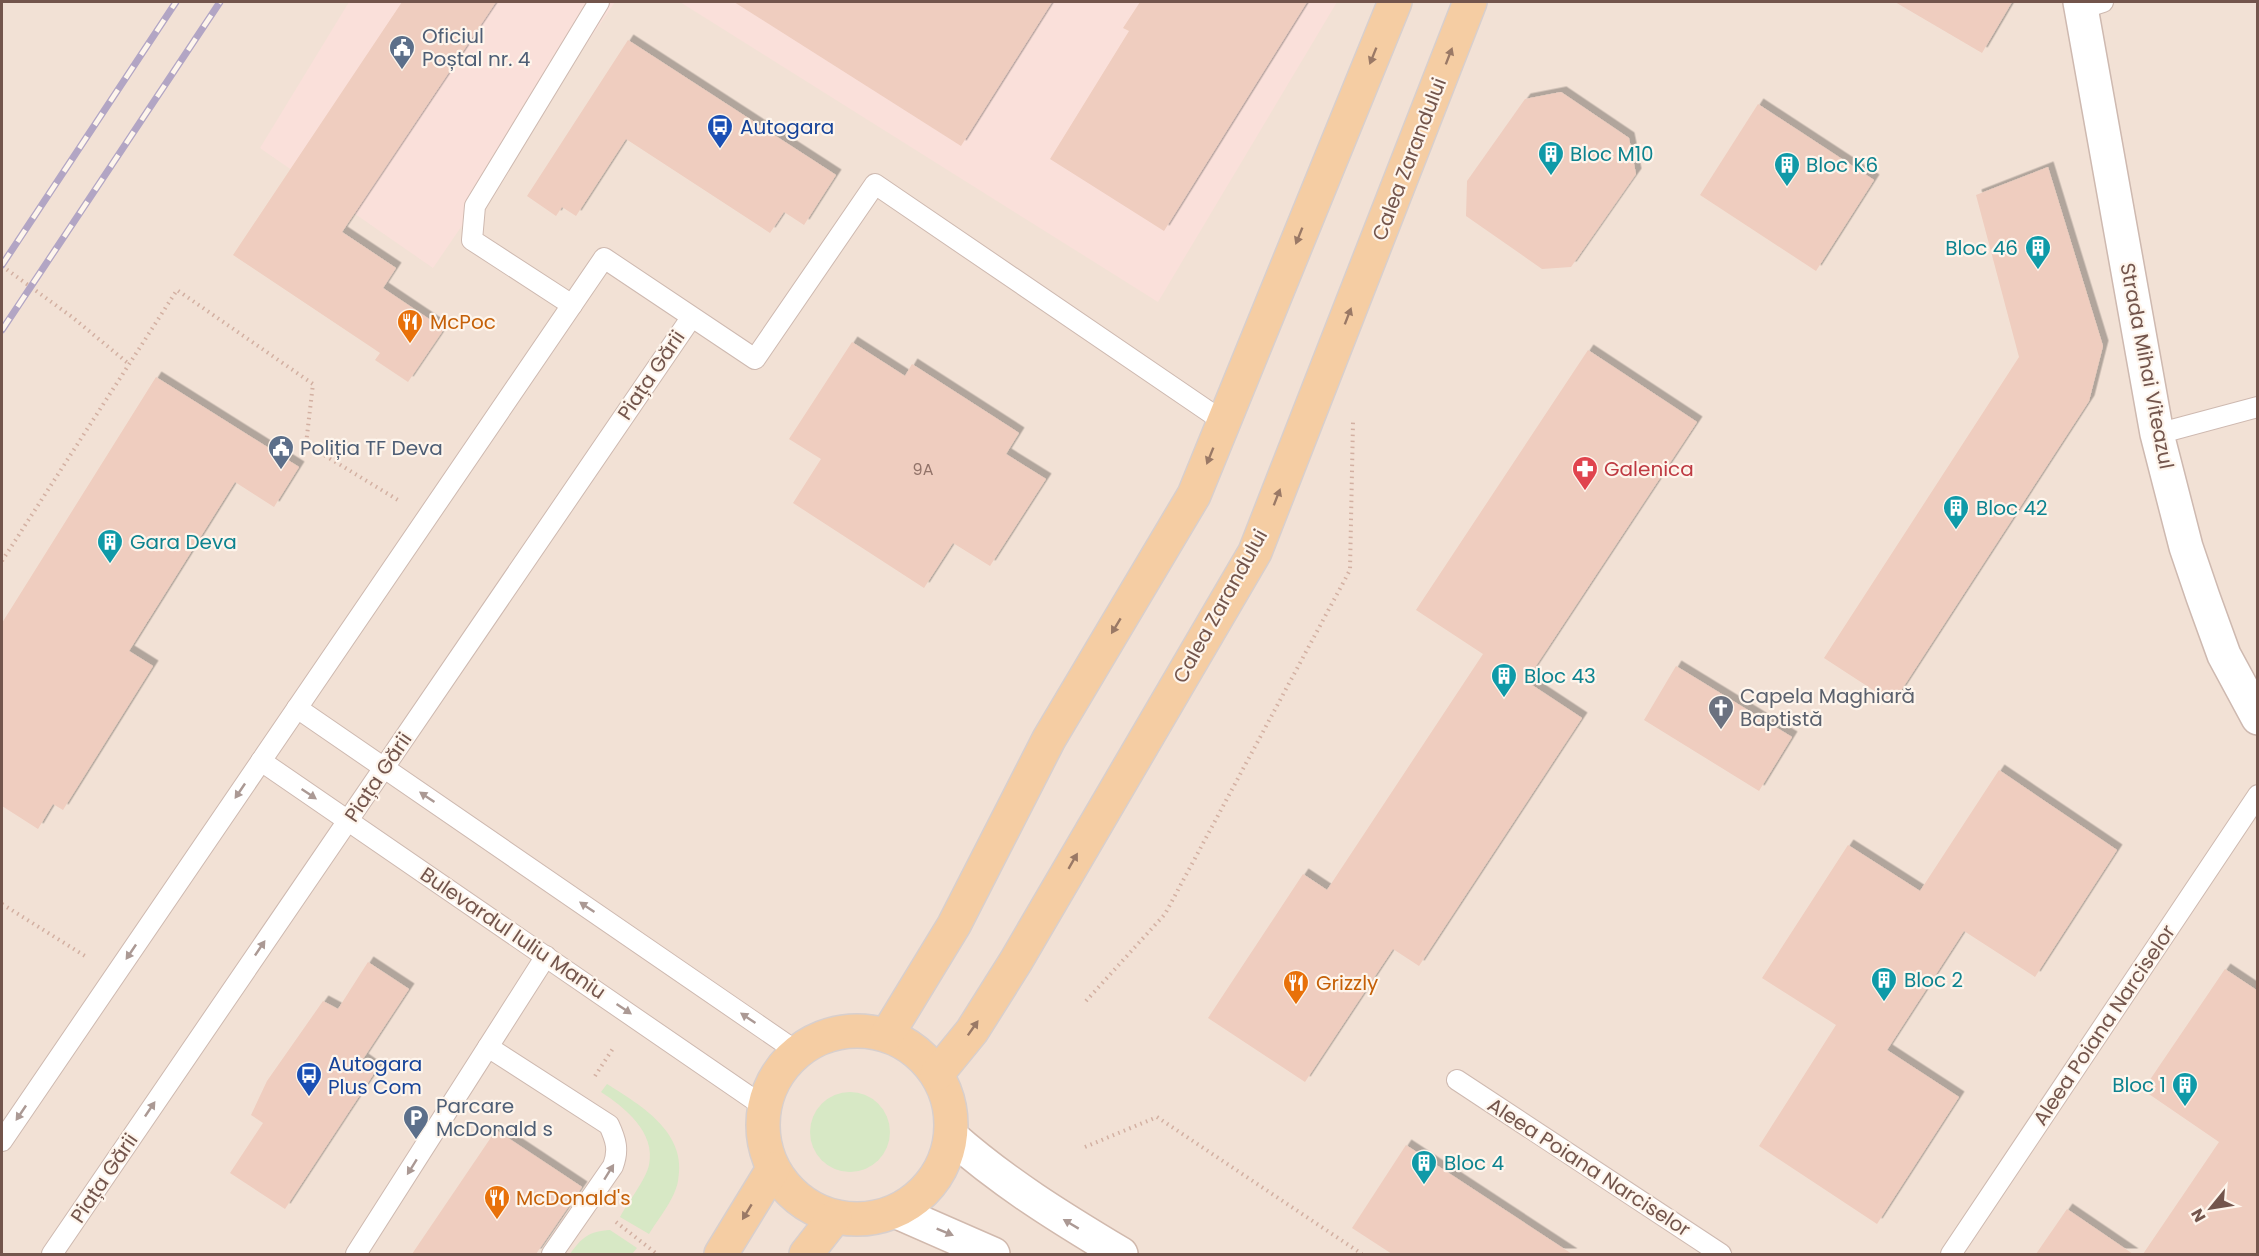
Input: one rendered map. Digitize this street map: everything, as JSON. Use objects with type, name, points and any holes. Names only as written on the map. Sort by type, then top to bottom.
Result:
[{"type":"main road","points":[[887,1035],[954,925],[1049,739],[1194,495],[1395,2]]},
{"type":"main road","name":"Calea Zarandului","points":[[937,1074],[972,1031],[1016,961],[1255,552],[1470,2]]},
{"type":"main road","points":[[856,1029],[887,1035],[916,1050],[937,1074],[949,1104],[951,1136],[942,1167],[933,1181],[922,1195],[897,1212],[866,1220],[835,1218],[810,1208],[796,1197],[772,1169],[763,1138],[764,1106],[775,1076],[796,1051],[824,1035],[856,1029]]},
{"type":"main road","points":[[721,1254],[772,1169]]},
{"type":"main road","points":[[806,1254],[835,1218]]},
{"type":"street","name":"Strada Mihai Viteazul","points":[[2088,4],[2157,434],[2186,547],[2203,597],[2224,655],[2258,718]]},
{"type":"street","points":[[951,1136],[998,1176],[1046,1209],[1121,1254]]},
{"type":"street","points":[[897,1212],[993,1254]]},
{"type":"lane","points":[[572,305],[472,240],[475,206],[599,2]]},
{"type":"lane","points":[[691,318],[754,359],[875,184],[1224,422]]},
{"type":"lane","name":"Piața Gării","points":[[2,1142],[604,258],[691,318],[52,1254]]},
{"type":"lane","points":[[2157,434],[2258,406]]},
{"type":"lane","points":[[297,708],[796,1051]]},
{"type":"lane","name":"Bulevardul Iuliu Maniu","points":[[261,761],[764,1106]]},
{"type":"lane","name":"Aleea Poiana Narciselor","points":[[1951,1254],[2258,795]]},
{"type":"lane","points":[[357,1254],[546,956]]},
{"type":"lane","points":[[488,1047],[609,1125],[617,1145],[613,1166],[552,1254]]},
{"type":"lane","name":"Aleea Poiana Narciselor","points":[[1457,1080],[1720,1254]]},
{"type":"path","points":[[2,266],[72,317],[129,364]]},
{"type":"path","points":[[2,561],[177,290],[314,384],[306,444],[427,517]]},
{"type":"path","points":[[1086,1001],[1165,914],[1350,570],[1354,416]]},
{"type":"path","points":[[2,904],[115,975]]},
{"type":"path","points":[[577,1104],[635,1017]]},
{"type":"path","points":[[1085,1147],[1157,1117],[1362,1254]]},
{"type":"path","points":[[590,1200],[657,1254]]},
{"type":"shaded area","points":[[2,2],[2257,2],[2257,1254],[2,1254]]},
{"type":"shaded area","points":[[349,2],[615,2],[433,268],[260,148]]},
{"type":"shaded area","points":[[680,2],[1337,2],[1158,302]]},
{"type":"green space","points":[[607,1084],[634,1102],[659,1123],[669,1135],[676,1149],[679,1164],[676,1188],[670,1202],[649,1234],[620,1217],[647,1171],[650,1153],[648,1142],[643,1131],[628,1113],[601,1092]]},
{"type":"green space","points":[[850,1092],[865,1095],[878,1104],[887,1117],[890,1132],[887,1147],[878,1160],[865,1169],[850,1172],[835,1169],[822,1160],[813,1147],[810,1132],[813,1117],[822,1104],[835,1095]]},
{"type":"green space","points":[[610,1230],[637,1248],[632,1254],[570,1254],[586,1236]]},
{"type":"building","points":[[402,2],[496,2],[342,232],[396,268],[383,288],[444,329],[408,382],[375,360],[380,353],[233,255]]},
{"type":"building","points":[[734,2],[1052,2],[961,146]]},
{"type":"building","points":[[1140,2],[1307,2],[1164,231],[1050,159],[1129,31],[1123,28]]},
{"type":"building","points":[[1895,2],[2012,2],[1982,53]]},
{"type":"building","name":"Autogara","points":[[628,40],[836,175],[804,225],[784,212],[770,233],[626,139],[576,216],[562,207],[556,216],[527,196]]},
{"type":"building","name":"Bloc M10","points":[[1561,92],[1629,138],[1636,174],[1571,267],[1542,269],[1466,216],[1467,181],[1525,99]]},
{"type":"building","name":"Bloc K6","points":[[1758,104],[1874,180],[1816,271],[1700,195]]},
{"type":"building","name":"Bloc 42","points":[[2048,167],[2103,346],[2089,401],[1893,703],[1824,658],[2019,357],[1976,195]]},
{"type":"building","points":[[852,342],[905,376],[912,364],[1019,433],[1006,454],[1046,479],[990,566],[953,543],[924,588],[793,503],[821,459],[789,439]]},
{"type":"building","name":"Bloc 43","points":[[1588,350],[1697,422],[1526,681],[1582,718],[1419,966],[1393,949],[1305,1082],[1208,1018],[1303,874],[1327,890],[1483,654],[1416,610]]},
{"type":"building","name":"Gara Deva","points":[[156,377],[299,467],[274,507],[235,482],[129,651],[153,666],[63,810],[53,804],[38,829],[2,806],[2,623]]},
{"type":"building","name":"Capela Maghiară Baptistă","points":[[1676,666],[1792,737],[1759,791],[1644,720]]},
{"type":"building","name":"Bloc 2","points":[[1999,770],[2117,850],[2035,977],[1964,931],[1887,1050],[1959,1097],[1877,1224],[1759,1146],[1836,1025],[1762,978],[1848,845],[1920,891]]},
{"type":"building","name":"Autogara Plus Com","points":[[368,962],[409,989],[363,1059],[377,1069],[285,1209],[230,1173],[263,1123],[251,1115],[267,1081],[323,1001],[338,1009]]},
{"type":"building","name":"Bloc 1","points":[[2225,969],[2258,991],[2258,1254],[2143,1254],[2219,1142],[2143,1090]]},
{"type":"building","name":"McDonald's","points":[[496,1130],[582,1187],[536,1254],[412,1254]]},
{"type":"building","name":"Bloc 4","points":[[1406,1145],[1572,1254],[1392,1254],[1352,1228]]},
{"type":"building","points":[[2067,1209],[2133,1254],[2036,1254]]},
{"type":"railway","points":[[2,265],[176,2]]},
{"type":"railway","points":[[2,330],[220,2]]},
{"type":"place","name":"Oficiul Poștal nr. 4","points":[[402,71]]},
{"type":"place","name":"Autogara","points":[[720,150]]},
{"type":"place","name":"Bloc M10","points":[[1551,177]]},
{"type":"place","name":"Bloc K6","points":[[1787,188]]},
{"type":"place","name":"Bloc 46","points":[[2038,271]]},
{"type":"place","name":"McPoc","points":[[410,345]]},
{"type":"place","name":"Poliția TF Deva","points":[[281,471]]},
{"type":"place","name":"Galenica","points":[[1585,492]]},
{"type":"place","name":"Bloc 42","points":[[1956,531]]},
{"type":"place","name":"Gara Deva","points":[[110,565]]},
{"type":"place","name":"Bloc 43","points":[[1504,699]]},
{"type":"place","name":"Capela Maghiară Baptistă","points":[[1721,731]]},
{"type":"place","name":"Bloc 2","points":[[1884,1003]]},
{"type":"place","name":"Grizzly","points":[[1296,1006]]},
{"type":"place","name":"Autogara Plus Com","points":[[309,1098]]},
{"type":"place","name":"Bloc 1","points":[[2185,1108]]},
{"type":"place","name":"Parcare McDonald s","points":[[416,1141]]},
{"type":"place","name":"Bloc 4","points":[[1424,1186]]},
{"type":"place","name":"McDonald's","points":[[497,1221]]}]
